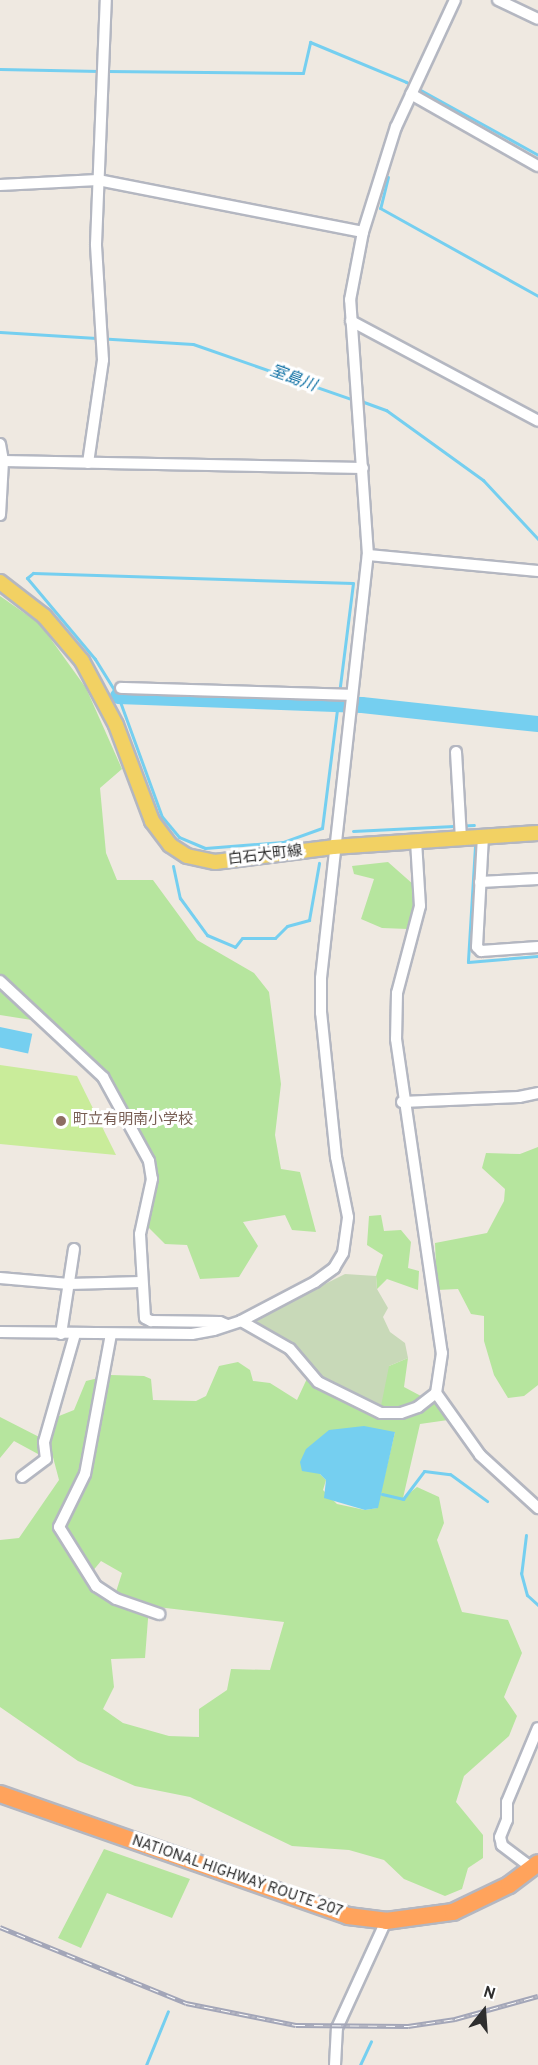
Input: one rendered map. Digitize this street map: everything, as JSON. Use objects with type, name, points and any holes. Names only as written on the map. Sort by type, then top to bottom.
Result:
[{"type":"highway","name":"NATIONAL HIGHWAY ROUTE 207","points":[[0,1794],[305,1904],[348,1916],[386,1921],[453,1912],[491,1895],[535,1865]]},
{"type":"main road","name":"白石大町線","points":[[0,582],[44,616],[82,662],[116,725],[152,821],[170,845],[187,856],[215,862],[333,847],[416,841],[460,830],[483,836],[538,833]]},
{"type":"street","points":[[88,463],[104,338],[96,244],[106,0]]},
{"type":"street","points":[[0,1332],[192,1334],[228,1326],[241,1321],[334,1268],[348,1235],[348,1217],[336,1157],[321,1013],[333,847],[349,711],[343,695],[368,555],[351,321],[353,270],[363,232],[413,89],[455,0]]},
{"type":"street","points":[[498,0],[538,19]]},
{"type":"street","points":[[413,89],[538,166]]},
{"type":"street","points":[[0,185],[98,180],[363,232]]},
{"type":"street","points":[[351,321],[538,421]]},
{"type":"street","points":[[0,444],[3,461],[0,515]]},
{"type":"street","points":[[3,461],[363,468]]},
{"type":"street","points":[[368,555],[538,571]]},
{"type":"street","points":[[121,688],[343,695]]},
{"type":"street","points":[[456,752],[460,830]]},
{"type":"street","points":[[483,836],[477,947],[481,951],[538,947]]},
{"type":"street","points":[[416,841],[419,914],[397,993],[396,1039],[402,1102],[416,1161],[442,1353],[436,1394],[480,1455],[538,1508]]},
{"type":"street","points":[[480,882],[538,879]]},
{"type":"street","points":[[0,981],[103,1077],[149,1161],[152,1179],[140,1234],[143,1311],[151,1321],[220,1322],[228,1326]]},
{"type":"street","points":[[402,1102],[519,1097],[538,1093]]},
{"type":"street","points":[[61,1334],[74,1249]]},
{"type":"street","points":[[0,1278],[69,1284],[141,1282]]},
{"type":"street","points":[[241,1321],[290,1349],[318,1382],[381,1413],[401,1413],[418,1407],[436,1394]]},
{"type":"street","points":[[22,1477],[45,1459],[44,1442],[75,1334]]},
{"type":"street","points":[[111,1334],[108,1366],[85,1474],[58,1527],[96,1586],[116,1599],[159,1614]]},
{"type":"street","points":[[535,1865],[502,1845],[500,1837],[507,1820],[507,1802],[538,1728]]},
{"type":"street","points":[[335,2065],[337,2028],[386,1921]]},
{"type":"green space","points":[[0,596],[40,624],[86,688],[122,769],[100,788],[106,853],[117,880],[153,880],[197,940],[254,973],[269,992],[281,1084],[275,1135],[281,1169],[300,1172],[316,1232],[292,1230],[285,1215],[243,1222],[258,1246],[239,1277],[200,1279],[187,1245],[165,1244],[145,1224],[148,1178],[144,1162],[99,1081],[38,1021],[0,1015]]},
{"type":"green space","points":[[388,862],[414,885],[415,908],[408,929],[382,928],[361,919],[374,879],[354,874],[352,866]]},
{"type":"green space","points":[[0,1065],[77,1076],[116,1155],[0,1144]]},
{"type":"green space","points":[[538,1147],[538,1385],[524,1396],[508,1398],[494,1375],[484,1341],[484,1316],[471,1314],[458,1289],[437,1290],[435,1243],[487,1233],[504,1201],[505,1189],[482,1168],[486,1153],[520,1154]]},
{"type":"green space","points":[[381,1215],[384,1231],[401,1230],[411,1242],[408,1268],[419,1271],[418,1290],[387,1279],[377,1289],[376,1276],[383,1255],[367,1245],[369,1216]]},
{"type":"green space","points":[[345,1274],[376,1276],[377,1289],[388,1308],[383,1317],[390,1332],[405,1343],[408,1358],[389,1366],[381,1406],[324,1382],[251,1321]]},
{"type":"green space","points":[[408,1358],[404,1387],[436,1404],[448,1420],[420,1424],[403,1498],[417,1487],[439,1497],[444,1523],[437,1540],[462,1612],[508,1620],[522,1653],[504,1697],[517,1716],[509,1736],[464,1776],[456,1802],[483,1835],[483,1858],[468,1868],[462,1889],[445,1896],[404,1879],[384,1860],[349,1850],[292,1846],[190,1797],[135,1786],[78,1761],[0,1707],[0,1540],[19,1538],[59,1480],[49,1442],[59,1416],[74,1410],[86,1381],[111,1375],[144,1376],[151,1379],[153,1400],[196,1401],[206,1396],[219,1366],[238,1362],[250,1370],[253,1381],[270,1383],[297,1400],[311,1370],[389,1366]],"holes":[[[395,1432],[377,1508],[365,1510],[337,1504],[323,1490],[326,1480],[320,1474]],[[101,1561],[122,1573],[115,1595],[87,1578]],[[149,1606],[284,1622],[270,1670],[231,1669],[227,1690],[199,1709],[199,1737],[169,1736],[123,1723],[103,1709],[114,1687],[111,1659],[145,1658]]]},
{"type":"green space","points":[[0,1417],[49,1442],[38,1454],[14,1441],[0,1458]]},
{"type":"green space","points":[[104,1849],[190,1879],[172,1918],[107,1893],[81,1948],[58,1938]]},
{"type":"water","points":[[0,1027],[32,1034],[28,1053],[0,1047]]},
{"type":"water","points":[[364,1426],[395,1432],[378,1508],[365,1510],[324,1498],[326,1480],[320,1474],[302,1471],[300,1462],[306,1449],[329,1430]]},
{"type":"waterway","points":[[106,71],[303,73],[310,42],[406,82],[538,155]]},
{"type":"waterway","points":[[0,69],[99,71]]},
{"type":"waterway","points":[[388,177],[380,208],[538,296]]},
{"type":"waterway","name":"室島川","points":[[0,332],[193,344],[354,400]]},
{"type":"waterway","name":"室島川","points":[[361,401],[386,410],[483,480],[538,539]]},
{"type":"waterway","points":[[33,573],[353,583],[322,828],[283,842],[205,848],[179,837],[162,817],[118,696],[95,659],[27,578],[33,573]]},
{"type":"waterway","name":"室島川","points":[[118,696],[362,705],[538,724]]},
{"type":"waterway","points":[[353,831],[474,825]]},
{"type":"waterway","points":[[475,846],[468,962],[538,956]]},
{"type":"waterway","points":[[173,866],[180,898],[207,935],[235,947],[242,938],[275,938],[287,926],[309,920],[319,863]]},
{"type":"waterway","points":[[382,1494],[403,1499],[424,1471],[450,1474],[487,1501]]},
{"type":"waterway","points":[[526,1535],[521,1573],[527,1595],[538,1605]]},
{"type":"waterway","points":[[146,2065],[168,2011]]},
{"type":"waterway","points":[[360,2065],[371,2041]]},
{"type":"railway","points":[[0,1927],[186,2003],[296,2025],[408,2026],[455,2019],[538,1996]]},
{"type":"place","name":"町立有明南小学校","points":[[61,1121]]}]
